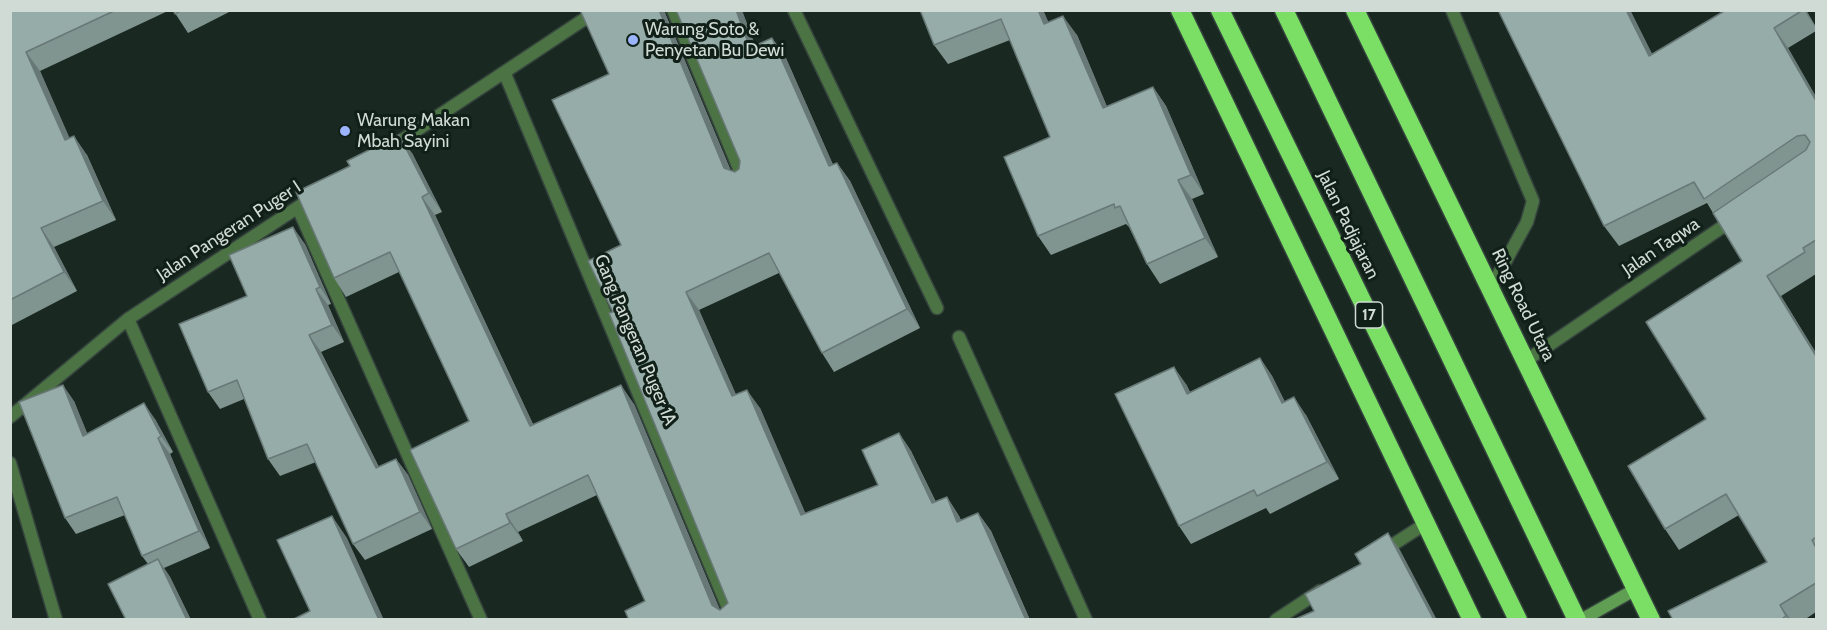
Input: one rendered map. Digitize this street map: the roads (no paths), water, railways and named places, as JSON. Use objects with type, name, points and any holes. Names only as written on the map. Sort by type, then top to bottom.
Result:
[{"type":"highway","points":[[1180,10],[1472,620]]},
{"type":"highway","name":"Jalan Padjajaran","points":[[1220,10],[1518,620]]},
{"type":"highway","name":"Jalan Padjajaran","points":[[1284,10],[1579,620]]},
{"type":"highway","name":"Ring Road Utara","points":[[1355,10],[1527,360],[1651,620]]},
{"type":"street","points":[[377,157],[598,10]]},
{"type":"street","points":[[673,10],[745,183]]},
{"type":"street","points":[[794,10],[938,308]]},
{"type":"street","points":[[1452,10],[1533,201],[1527,222],[1491,288]]},
{"type":"street","name":"Gang Pangeran Puger 1A","points":[[505,74],[733,620]]},
{"type":"street","name":"Jalan Pangeran Puger I","points":[[10,417],[128,319],[327,189]]},
{"type":"street","points":[[298,208],[481,620]]},
{"type":"street","name":"Jalan Taqwa","points":[[1527,360],[1749,209]]},
{"type":"street","points":[[128,319],[260,620]]},
{"type":"street","points":[[959,338],[1086,620]]},
{"type":"street","points":[[10,463],[56,620]]},
{"type":"street","points":[[1375,556],[1425,524]]},
{"type":"street","points":[[1276,620],[1335,582]]},
{"type":"street","points":[[1579,620],[1636,589]]},
{"type":"place","name":"Warung Soto & Penyetan Bu Dewi","points":[[633,40]]},
{"type":"place","name":"Warung Makan Mbah Sayini","points":[[345,131]]}]
